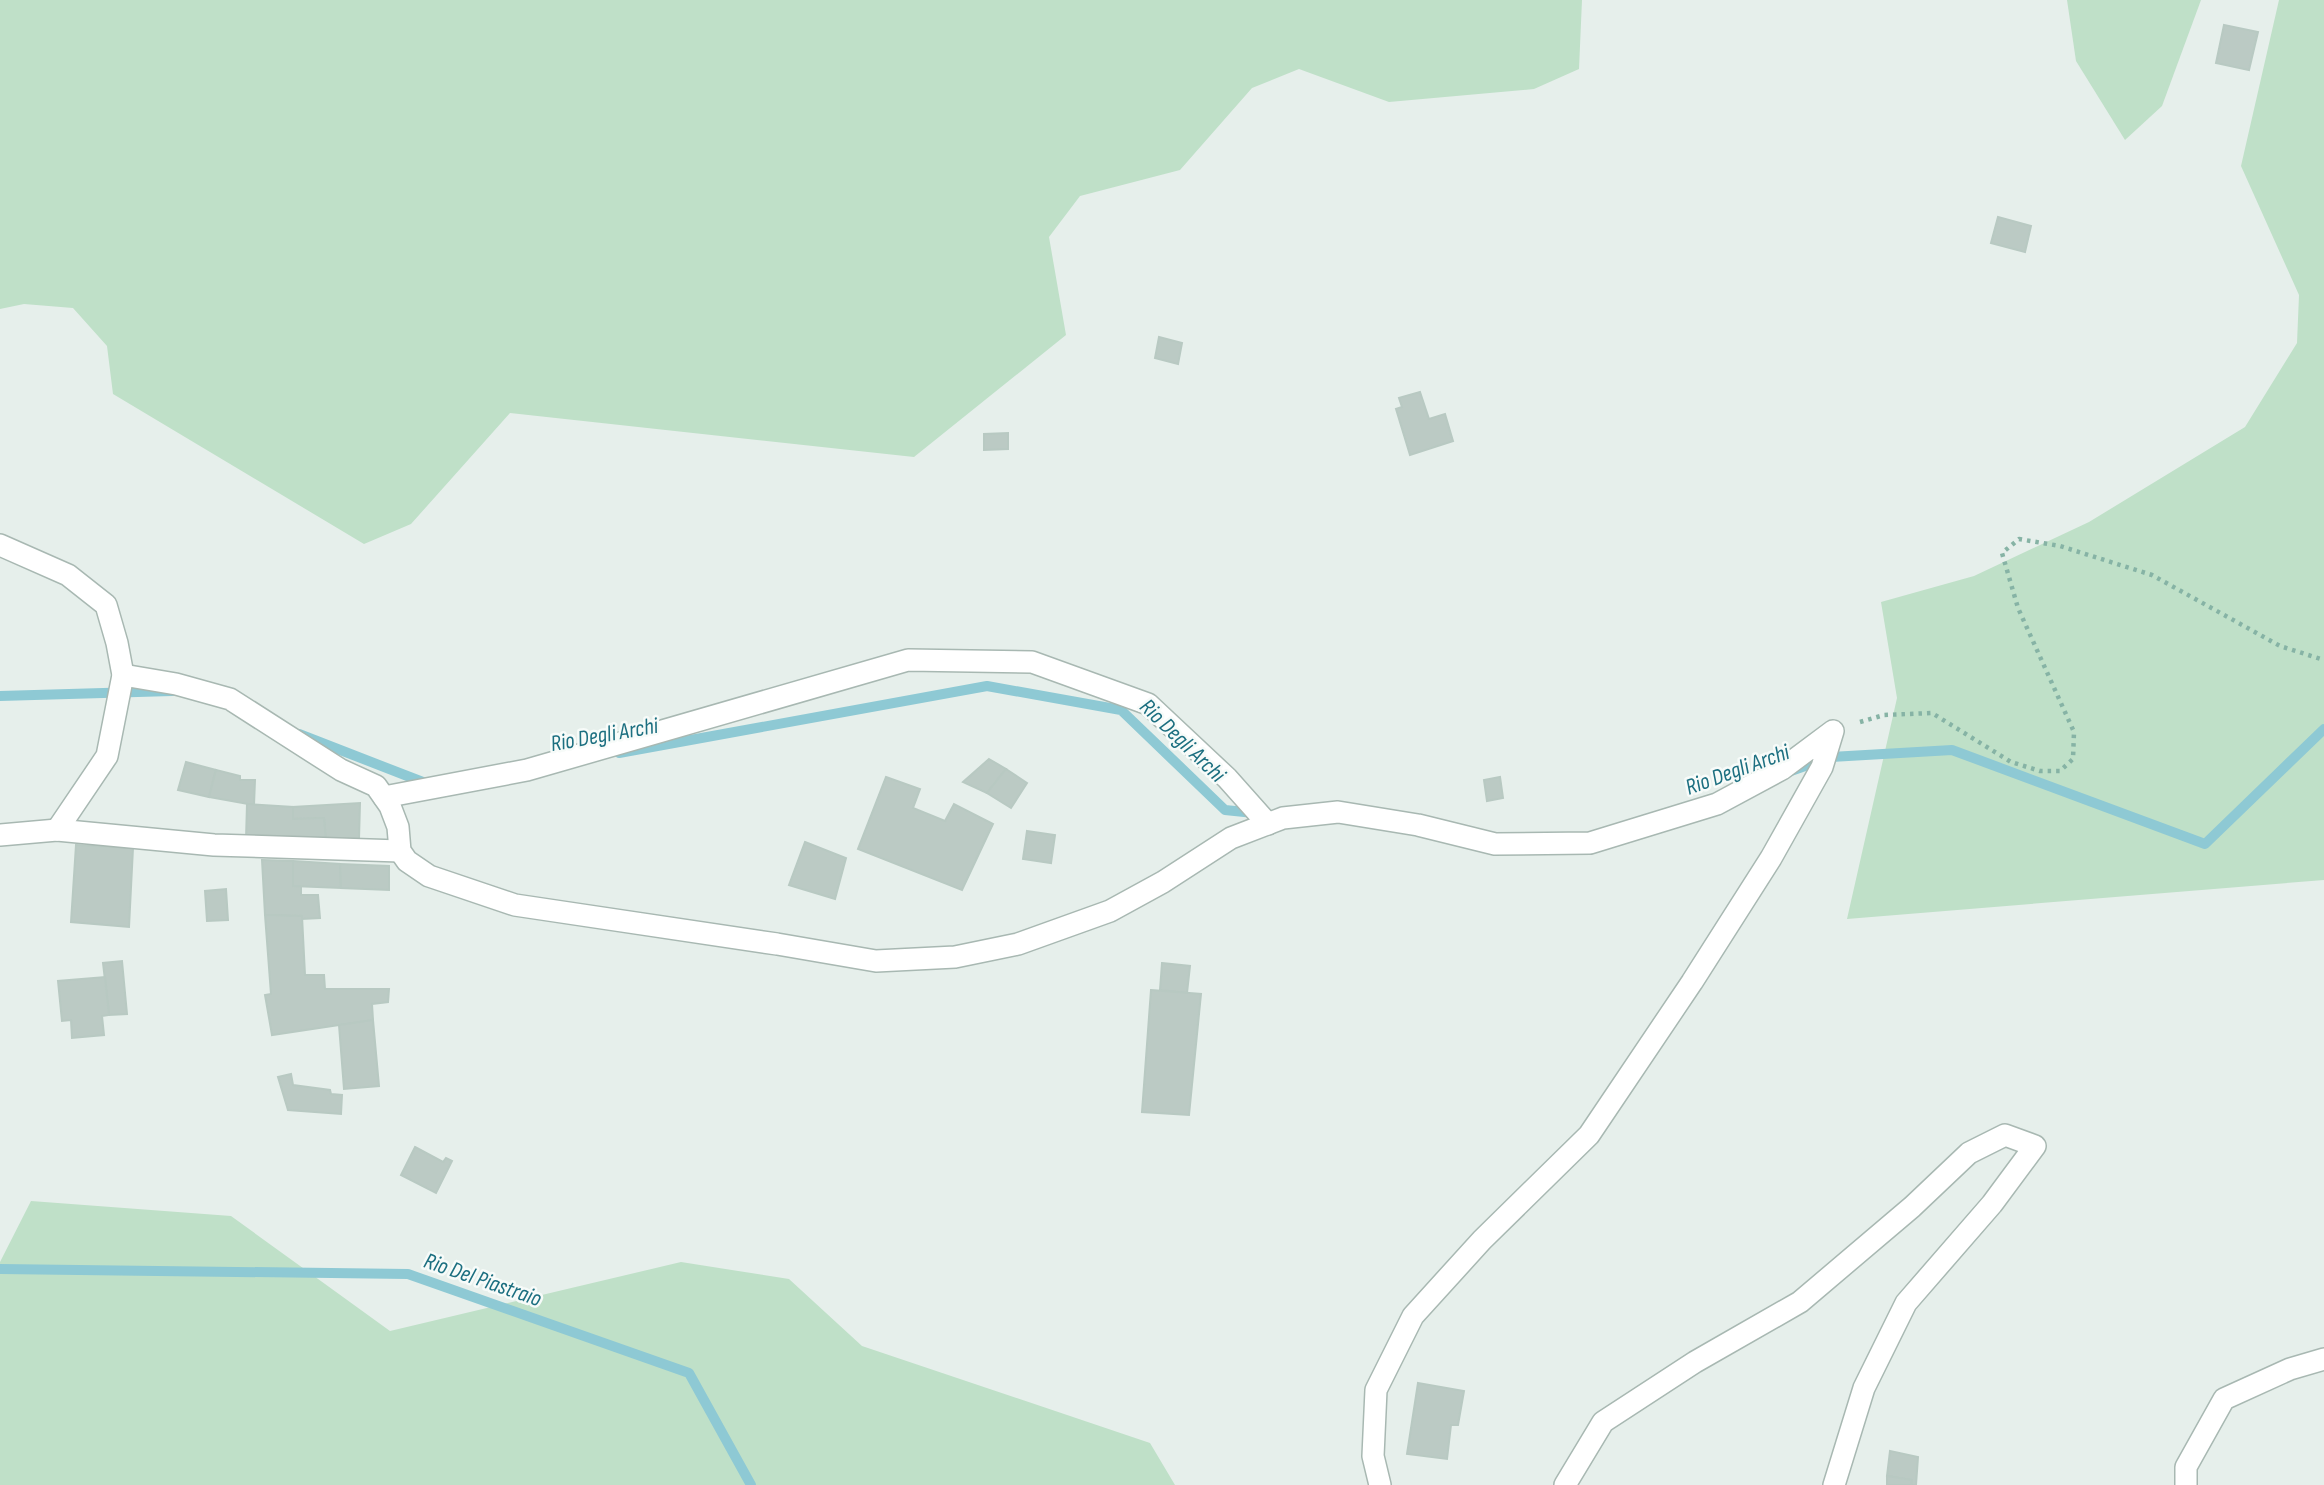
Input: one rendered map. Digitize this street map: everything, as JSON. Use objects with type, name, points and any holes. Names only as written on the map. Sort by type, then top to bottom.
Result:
[{"type":"street","points":[[0,545],[68,575],[106,605],[117,643],[123,675],[107,756],[57,830]]},
{"type":"street","points":[[384,797],[527,770],[908,660],[1032,662],[1147,704],[1227,778],[1268,824]]},
{"type":"street","points":[[123,675],[176,684],[230,699],[341,770],[376,786],[390,806],[398,827],[400,851],[407,861],[429,876],[515,905],[876,961],[955,957],[1029,940],[1110,911],[1163,882],[1231,838],[1283,818],[1338,812],[1418,825],[1495,844],[1590,843],[1717,804],[1782,769],[1833,731]]},
{"type":"street","points":[[1380,1485],[1374,1456],[1376,1390],[1413,1316],[1482,1240],[1589,1135],[1771,858],[1822,767],[1833,731]]},
{"type":"street","points":[[0,835],[57,830],[214,845],[400,851]]},
{"type":"street","points":[[1565,1485],[1603,1422],[1695,1363],[1800,1303],[1912,1208],[1969,1153],[2005,1135],[2035,1146],[1992,1204],[1906,1303],[1864,1388],[1835,1485]]},
{"type":"street","points":[[2186,1485],[2186,1467],[2224,1399],[2290,1369],[2324,1359]]},
{"type":"path","points":[[1833,731],[1884,715],[1932,713],[2011,762],[2040,771],[2060,771],[2073,759],[2074,732],[2018,608],[2002,553],[2019,539],[2060,546],[2152,575],[2280,646],[2324,660]]},
{"type":"green space","points":[[0,0],[1582,0],[1579,69],[1534,89],[1389,102],[1299,69],[1252,88],[1180,170],[1080,196],[1049,237],[1066,335],[914,457],[510,413],[411,524],[364,544],[113,394],[107,346],[73,308],[24,304],[0,309]]},
{"type":"green space","points":[[2067,0],[2201,0],[2162,106],[2125,140],[2076,61]]},
{"type":"green space","points":[[2279,0],[2324,0],[2324,880],[1847,919],[1897,698],[1881,602],[1974,576],[2089,522],[2245,427],[2297,343],[2299,295],[2241,166]]},
{"type":"green space","points":[[31,1201],[231,1216],[390,1331],[681,1262],[789,1279],[862,1346],[1150,1443],[1175,1485],[0,1485],[0,1262]]},
{"type":"building","points":[[2224,25],[2258,32],[2249,70],[2216,63]]},
{"type":"building","points":[[1998,217],[2031,226],[2025,252],[1991,243]]},
{"type":"building","points":[[1159,337],[1182,343],[1178,364],[1155,358]]},
{"type":"building","points":[[1420,392],[1429,419],[1445,414],[1453,441],[1410,455],[1396,409],[1402,407],[1399,398]]},
{"type":"building","points":[[1008,433],[1008,449],[984,450],[984,434]]},
{"type":"building","points":[[989,759],[1006,769],[987,793],[963,782]]},
{"type":"building","points":[[186,762],[216,770],[209,797],[178,790]]},
{"type":"building","points":[[1006,769],[1027,783],[1011,808],[987,793]]},
{"type":"building","points":[[216,770],[240,776],[240,780],[255,780],[254,805],[209,797]]},
{"type":"building","points":[[886,777],[920,789],[913,808],[945,821],[954,804],[993,824],[962,890],[858,849]]},
{"type":"building","points":[[1500,777],[1503,798],[1487,801],[1484,780]]},
{"type":"building","points":[[360,803],[359,839],[326,841],[324,818],[293,819],[293,807]]},
{"type":"building","points":[[247,804],[293,807],[293,819],[324,818],[326,841],[246,839]]},
{"type":"building","points":[[1027,831],[1055,835],[1051,863],[1023,859]]},
{"type":"building","points":[[805,842],[846,858],[835,899],[789,885]]},
{"type":"building","points":[[76,845],[133,848],[129,927],[71,922]]},
{"type":"building","points":[[262,860],[293,861],[293,886],[301,886],[301,895],[318,895],[320,918],[265,915]]},
{"type":"building","points":[[293,861],[340,864],[341,888],[293,886]]},
{"type":"building","points":[[340,864],[389,866],[389,890],[341,888]]},
{"type":"building","points":[[226,889],[228,920],[207,921],[205,891]]},
{"type":"building","points":[[265,915],[302,916],[305,975],[324,975],[325,989],[389,989],[388,1002],[372,1004],[373,1020],[272,1035],[265,995],[271,994]]},
{"type":"building","points":[[122,961],[127,1014],[109,1015],[103,963]]},
{"type":"building","points":[[1162,963],[1190,966],[1187,993],[1160,990]]},
{"type":"building","points":[[105,977],[109,1015],[102,1016],[104,1035],[72,1038],[71,1020],[62,1021],[58,981]]},
{"type":"building","points":[[1151,990],[1201,994],[1189,1115],[1142,1112]]},
{"type":"building","points":[[373,1020],[379,1086],[344,1089],[339,1025]]},
{"type":"building","points":[[291,1074],[293,1085],[330,1090],[331,1094],[342,1095],[341,1114],[288,1110],[278,1077]]},
{"type":"building","points":[[415,1147],[443,1162],[446,1158],[452,1161],[436,1193],[401,1175]]},
{"type":"building","points":[[1418,1383],[1464,1391],[1458,1425],[1451,1425],[1447,1459],[1407,1454]]},
{"type":"building","points":[[1890,1451],[1918,1457],[1916,1485],[1911,1485],[1912,1480],[1887,1476]]},
{"type":"building","points":[[1887,1476],[1912,1480],[1911,1485],[1887,1485]]},
{"type":"waterway","name":"Rio Degli Archi","points":[[619,753],[987,686],[1121,710],[1225,810],[1254,813]]},
{"type":"waterway","name":"Rio Degli Archi","points":[[0,696],[172,691]]},
{"type":"waterway","name":"Rio Degli Archi","points":[[1788,772],[1831,757],[1952,750],[2205,844],[2324,729]]},
{"type":"waterway","name":"Rio Degli Archi","points":[[299,734],[428,784]]},
{"type":"waterway","name":"Rio Del Piastraio","points":[[0,1269],[408,1274],[689,1373],[751,1485]]}]
